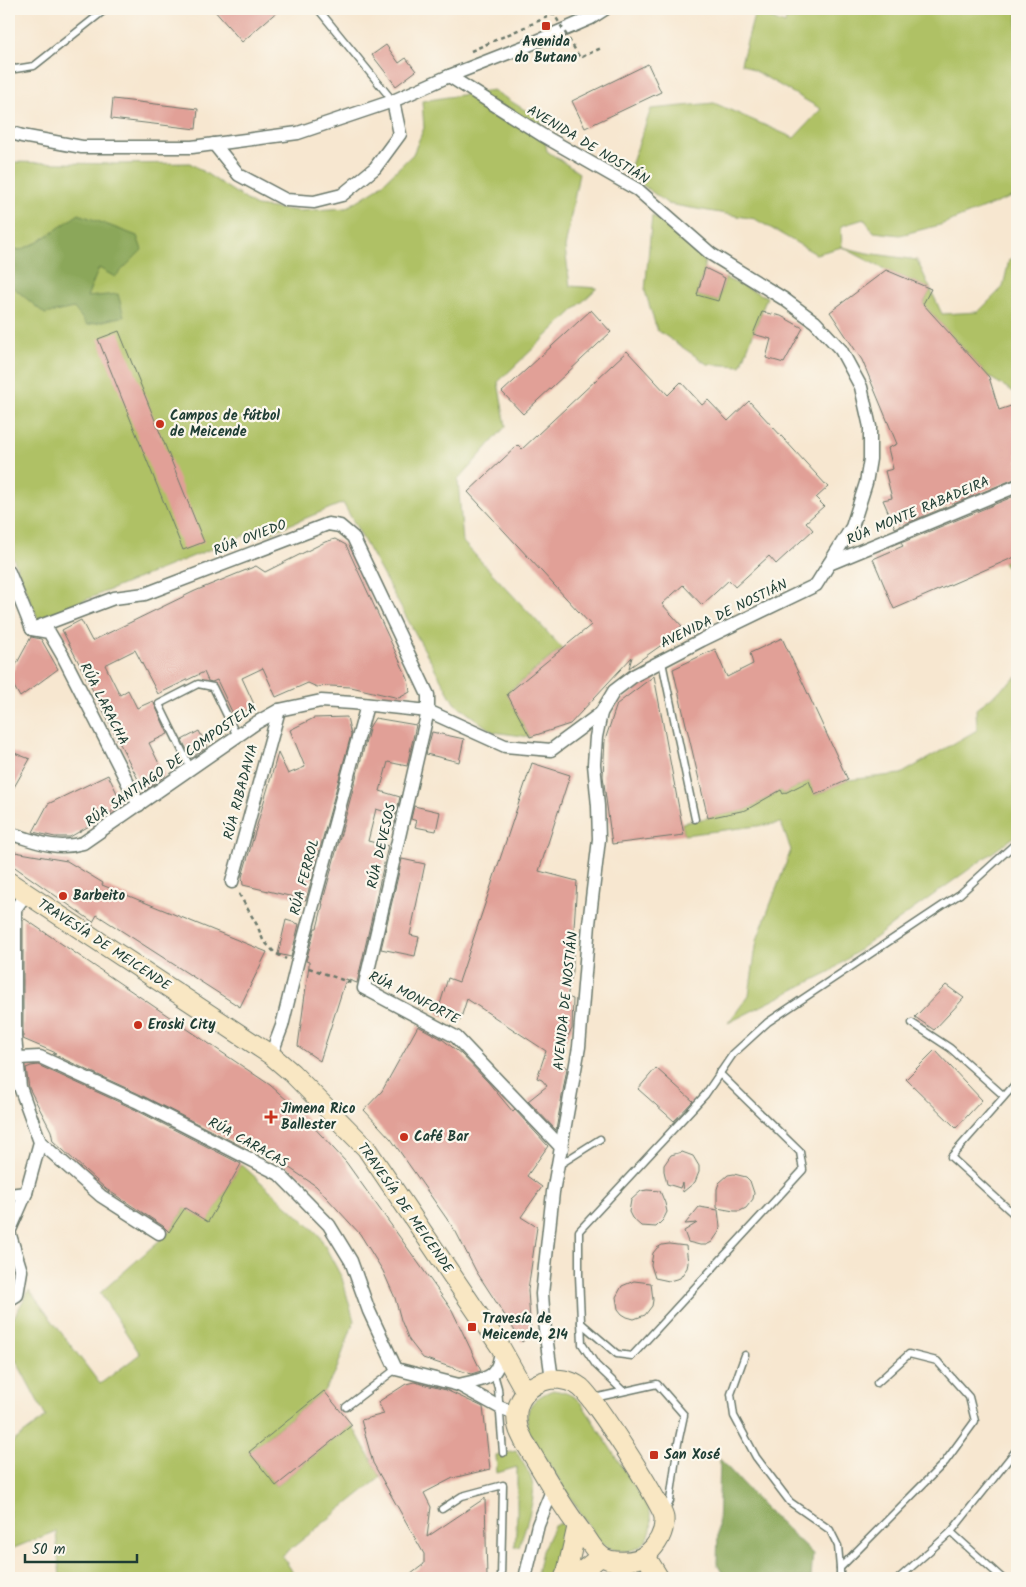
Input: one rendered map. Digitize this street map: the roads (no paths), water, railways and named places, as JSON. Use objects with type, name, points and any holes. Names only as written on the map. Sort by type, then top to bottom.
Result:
[{"type":"main road","name":"TRAVESÍA DE MEICENDE","points":[[9,882],[271,1055],[292,1073],[366,1148],[501,1348],[525,1391]]},
{"type":"main road","points":[[552,1379],[566,1380],[581,1387],[591,1399],[654,1495],[664,1516],[664,1529],[655,1546],[636,1560],[621,1562],[601,1556],[577,1527],[524,1441],[518,1428],[517,1414],[525,1391],[540,1381],[552,1379]]},
{"type":"main road","points":[[564,1578],[577,1527]]},
{"type":"main road","points":[[645,1555],[659,1578]]},
{"type":"main road","points":[[577,1578],[581,1572],[601,1556]]},
{"type":"street","points":[[9,132],[82,147],[192,146],[298,133],[393,101],[449,76],[592,18],[606,9]]},
{"type":"street","name":"AVENIDA DE NOSTIÁN","points":[[449,76],[542,135],[638,190],[711,254],[784,299],[815,322],[841,350],[861,387],[870,427],[870,458],[866,483],[852,527],[816,586],[702,640],[635,675],[614,691],[601,713],[596,737],[594,764],[599,839],[589,924],[579,1047],[553,1192],[542,1294],[552,1379]]},
{"type":"street","points":[[214,144],[239,175],[286,200],[314,202],[342,195],[375,168],[400,134],[393,101]]},
{"type":"street","name":"RÚA MONTE RABADEIRA","points":[[830,564],[1017,486]]},
{"type":"street","name":"RÚA OVIEDO","points":[[32,629],[114,598],[145,594],[328,524],[340,526],[353,536],[428,694],[428,711]]},
{"type":"street","points":[[9,572],[32,629]]},
{"type":"street","name":"RÚA LARACHA","points":[[32,629],[49,632],[139,805]]},
{"type":"street","name":"RÚA SANTIAGO DE COMPOSTELA","points":[[9,833],[52,846],[70,847],[83,843],[256,723],[279,710],[321,701],[428,711],[505,746],[551,750],[601,713]]},
{"type":"street","name":"RÚA FERROL","points":[[271,1055],[282,1026],[294,963],[366,705]]},
{"type":"street","name":"RÚA RIBADAVIA","points":[[232,882],[279,710]]},
{"type":"street","name":"RÚA DEVESOS","points":[[364,988],[428,711]]},
{"type":"street","points":[[26,894],[15,909],[12,1037],[18,1058],[20,1087],[40,1142],[101,1196],[159,1233]]},
{"type":"street","name":"RÚA MONFORTE","points":[[364,988],[456,1037],[562,1148]]},
{"type":"street","name":"RÚA CARACAS","points":[[18,1058],[40,1057],[136,1101],[279,1174],[329,1225],[351,1261],[368,1311],[396,1369]]},
{"type":"street","points":[[9,1300],[17,1295],[21,1271],[9,1232],[26,1193],[40,1142]]},
{"type":"street","points":[[9,1195],[26,1193]]},
{"type":"street","points":[[459,1385],[488,1378],[494,1374],[500,1363],[501,1348]]},
{"type":"street","points":[[396,1369],[459,1385],[499,1407],[517,1414]]},
{"type":"street","points":[[525,1578],[538,1525],[553,1488]]},
{"type":"lane","points":[[9,66],[15,69],[34,66],[106,9]]},
{"type":"lane","points":[[318,9],[393,101]]},
{"type":"lane","points":[[662,662],[695,819]]},
{"type":"lane","points":[[191,769],[159,704],[198,684],[213,687],[237,736]]},
{"type":"lane","points":[[623,1391],[596,1364],[582,1344],[578,1231],[705,1095],[733,1054],[768,1022],[960,894],[1017,842]]},
{"type":"lane","points":[[912,1023],[950,1048],[1004,1096]]},
{"type":"lane","points":[[581,1323],[617,1354],[632,1356],[803,1170],[800,1152],[718,1074]]},
{"type":"lane","points":[[1017,1082],[951,1157],[1017,1217]]},
{"type":"lane","points":[[559,1165],[600,1139]]},
{"type":"lane","points":[[840,1568],[945,1462],[975,1421],[969,1396],[937,1361],[909,1354],[877,1384]]},
{"type":"lane","points":[[744,1355],[731,1394],[734,1416],[756,1457],[790,1502],[830,1530],[838,1546],[840,1578]]},
{"type":"lane","points":[[346,1408],[396,1369]]},
{"type":"lane","points":[[494,1374],[498,1388],[503,1452]]},
{"type":"lane","points":[[591,1399],[657,1384],[684,1415],[670,1501],[664,1516]]},
{"type":"lane","points":[[899,1578],[951,1532],[1017,1449]]},
{"type":"lane","points":[[442,1509],[462,1496],[503,1485],[501,1578]]},
{"type":"lane","points":[[951,1532],[1002,1578]]},
{"type":"place","name":"Avenida do Butano","points":[[546,26]]},
{"type":"place","name":"Campos de fútbol de Meicende","points":[[160,424]]},
{"type":"place","name":"Barbeito","points":[[63,896]]},
{"type":"place","name":"Eroski City","points":[[138,1025]]},
{"type":"place","name":"Jimena Rico Ballester","points":[[271,1117]]},
{"type":"place","name":"Café Bar","points":[[404,1137]]},
{"type":"place","name":"Travesía de Meicende, 214","points":[[472,1327]]},
{"type":"place","name":"San Xosé","points":[[654,1455]]}]
